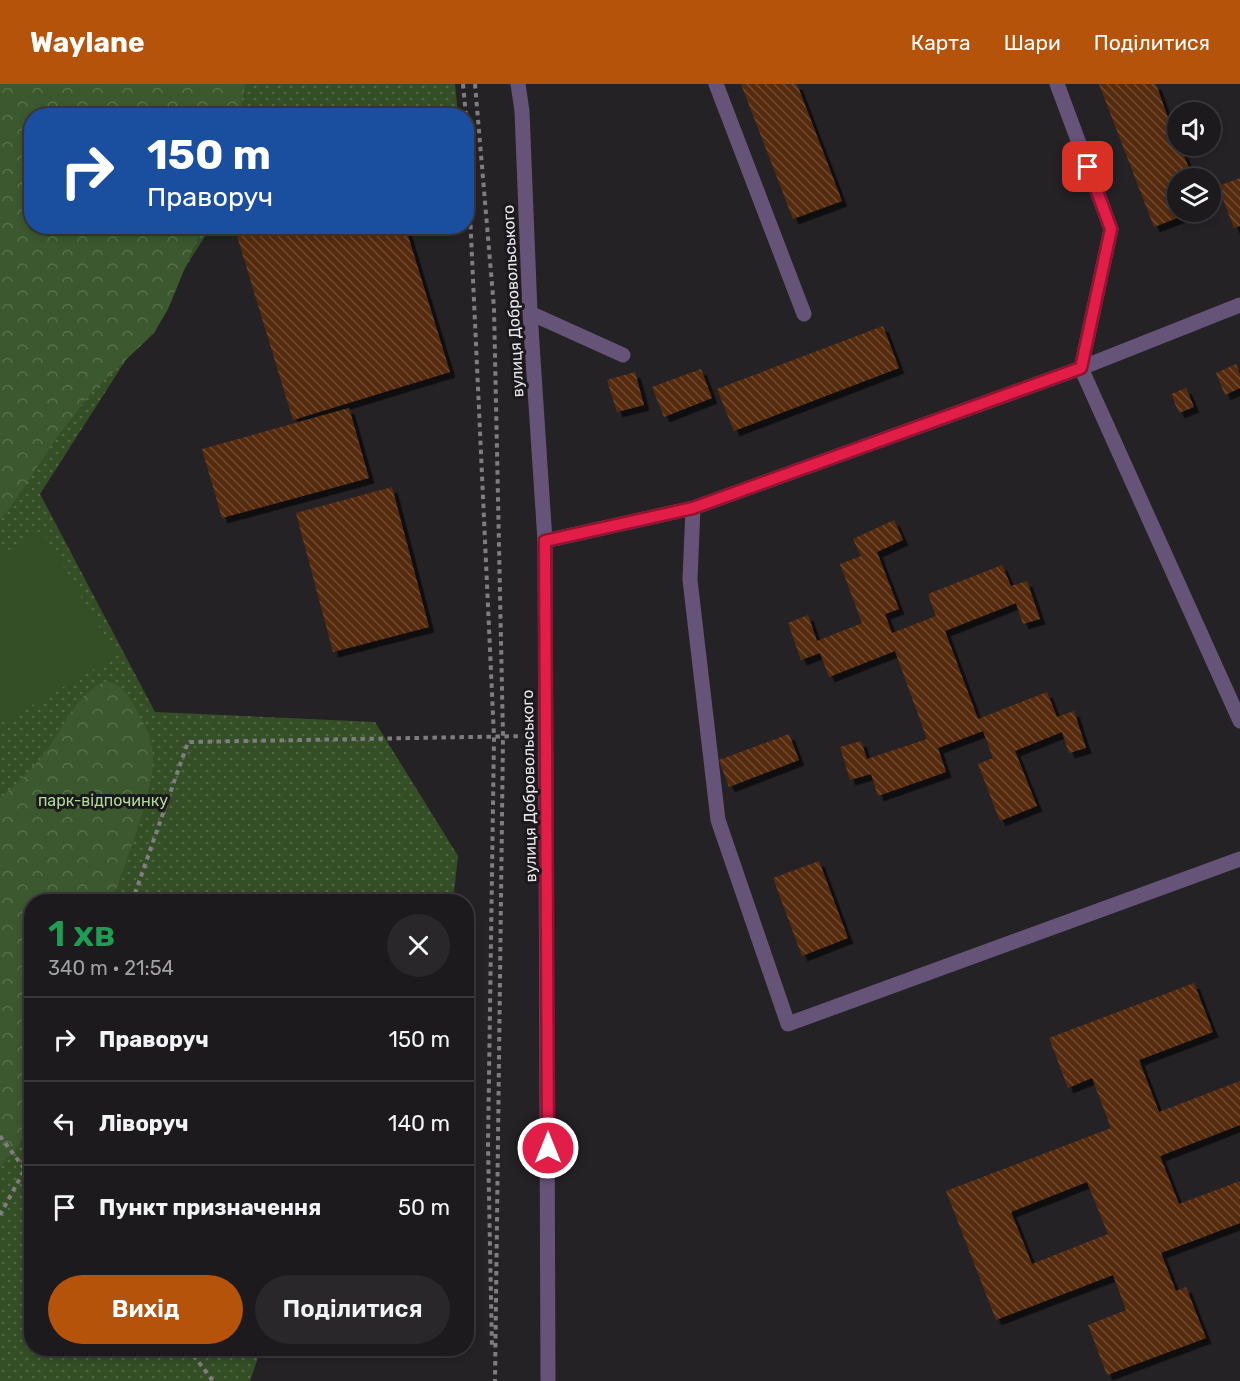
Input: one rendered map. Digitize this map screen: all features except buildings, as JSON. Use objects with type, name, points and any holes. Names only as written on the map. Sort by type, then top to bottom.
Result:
[{"type":"street","name":"вулиця Добровольського","points":[[518,84],[522,111],[530,313],[545,541],[548,1381]]},
{"type":"street","points":[[716,84],[804,314]]},
{"type":"street","points":[[1057,84],[1111,229],[1081,368],[1240,722]]},
{"type":"street","points":[[545,541],[693,508],[1081,368],[1240,305]]},
{"type":"street","points":[[530,313],[623,355]]},
{"type":"street","points":[[693,508],[690,579],[718,820],[788,1024],[1240,859]]},
{"type":"path","points":[[463,84],[465,108]]},
{"type":"path","points":[[475,84],[494,308],[503,737],[494,1381]]},
{"type":"path","points":[[471,234],[494,737],[488,1145],[494,1381]]},
{"type":"path","points":[[135,894],[188,742],[546,735]]},
{"type":"path","points":[[0,1136],[24,1172],[0,1215]]},
{"type":"path","points":[[194,1356],[213,1381]]},
{"type":"green space","name":"парк-відпочинку","points":[[0,84],[455,84],[457,108],[24,108],[24,234],[207,234],[40,494],[155,712],[375,722],[458,856],[454,894],[24,894],[24,1356],[259,1356],[250,1381],[0,1381]]},
{"type":"green space","points":[[0,84],[245,84],[241,108],[24,108],[24,234],[199,234],[168,309],[154,333],[91,393],[57,437],[10,508],[0,519]]},
{"type":"green space","points":[[42,530],[116,656],[0,724],[0,555]]},
{"type":"green space","points":[[106,681],[111,682],[126,694],[147,732],[153,759],[152,774],[137,830],[114,894],[24,894],[24,1135],[0,1167],[0,798],[41,758],[81,700],[96,686]]},
{"type":"route","points":[[548,1148],[545,541],[693,508],[1081,368],[1111,229],[1088,167]]}]
